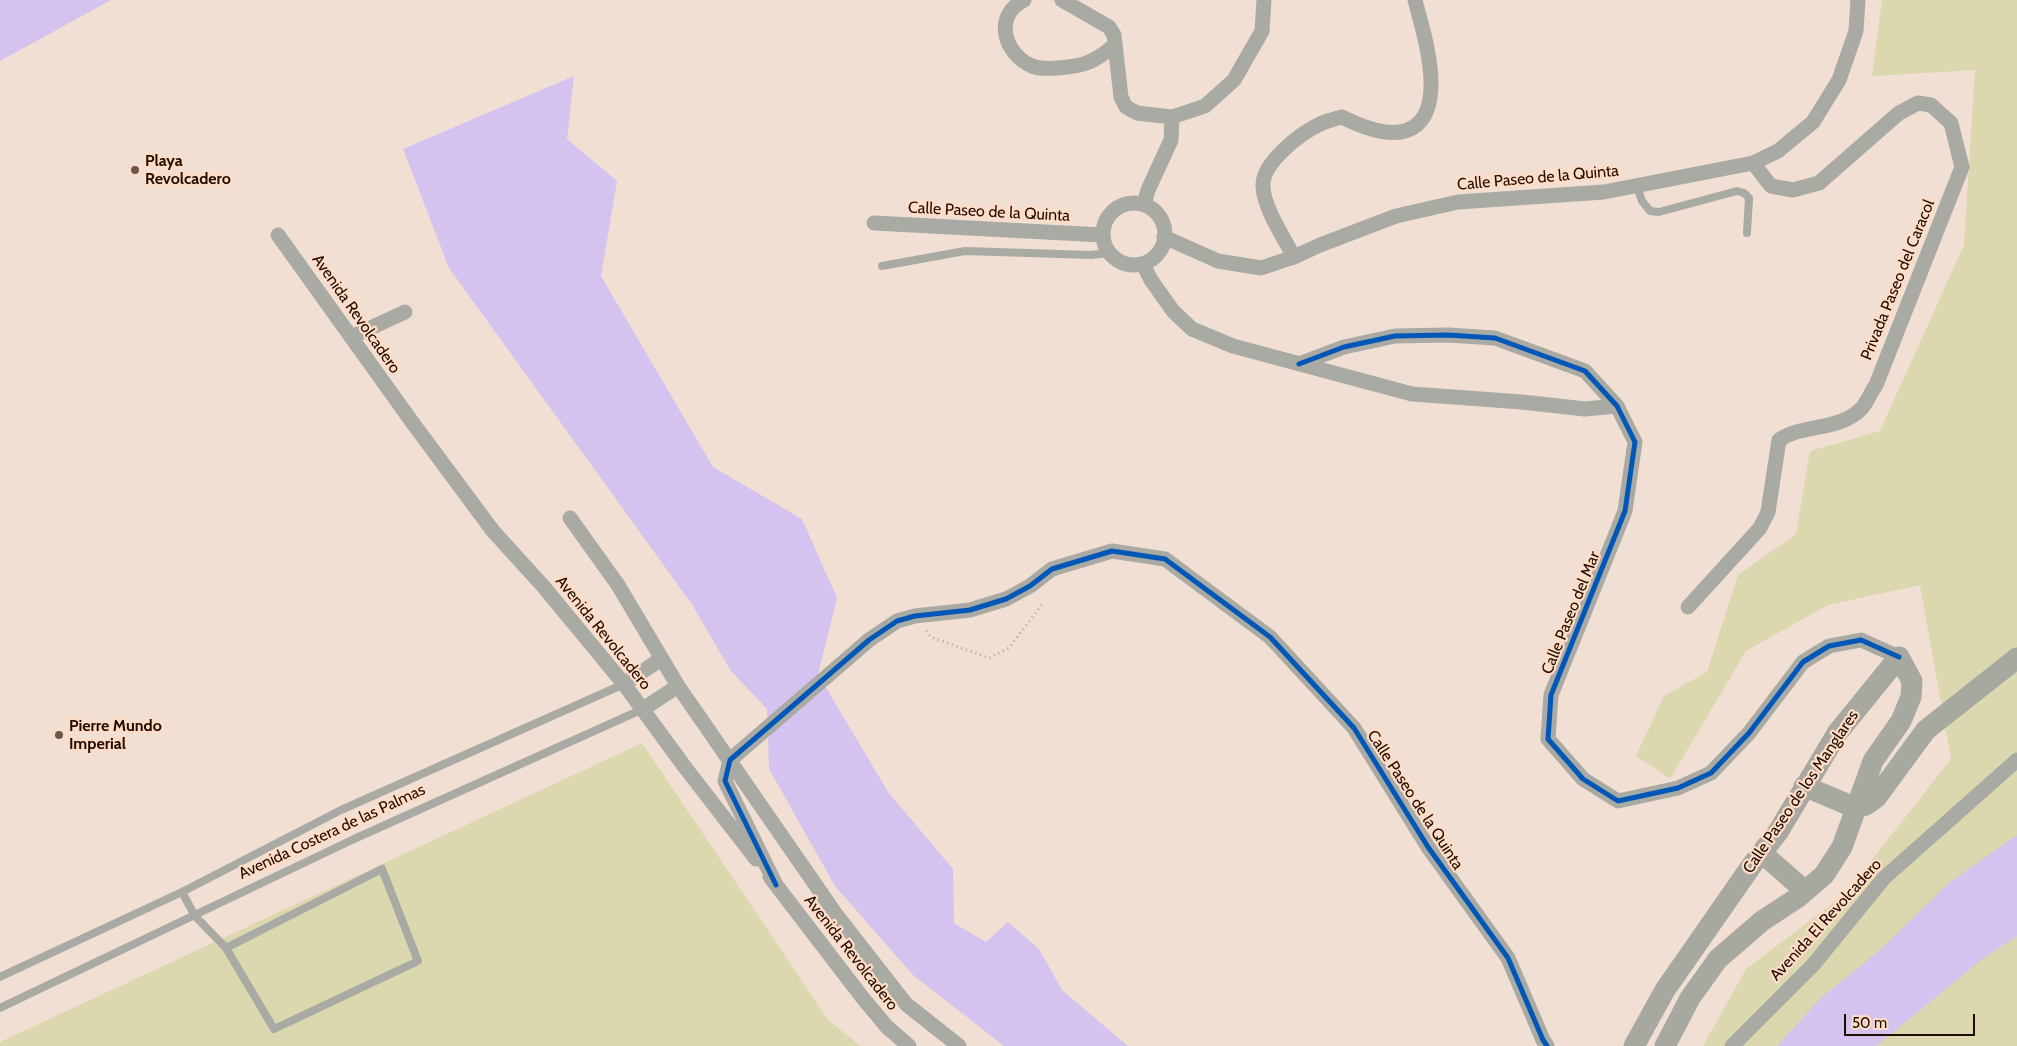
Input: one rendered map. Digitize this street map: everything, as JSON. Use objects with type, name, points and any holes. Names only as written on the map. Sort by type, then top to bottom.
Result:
[{"type":"main road","name":"Calle Paseo de los Manglares","points":[[1634,1046],[1665,990],[1778,832],[1838,732],[1899,657]]},
{"type":"main road","points":[[1665,1046],[1690,998],[1718,958],[1762,921],[1805,891],[1824,874],[1842,847],[1873,761],[1901,721],[1912,697],[1912,681],[1899,657]]},
{"type":"main road","points":[[1804,786],[1856,808],[1866,805],[1876,798],[1926,730],[2017,658]]},
{"type":"main road","points":[[1762,853],[1805,891]]},
{"type":"street","points":[[1024,0],[1018,3],[1004,27],[1008,41],[1016,55],[1033,66],[1052,68],[1088,63],[1115,45]]},
{"type":"street","points":[[1062,0],[1078,4],[1109,27],[1114,35],[1121,98],[1126,107],[1137,112],[1172,116],[1205,106],[1234,80],[1262,30],[1264,0]]},
{"type":"street","points":[[1294,258],[1268,207],[1262,186],[1267,170],[1276,157],[1319,125],[1342,117],[1377,132],[1413,130],[1426,115],[1432,92],[1428,58],[1415,0]]},
{"type":"street","name":"Calle Paseo de la Quinta","points":[[1164,237],[1218,261],[1261,268],[1294,258],[1320,245],[1396,216],[1458,202],[1604,192],[1753,163],[1778,151],[1813,122],[1839,80],[1856,31],[1858,0]]},
{"type":"street","name":"Privada Paseo del Caracol","points":[[1688,607],[1760,528],[1768,512],[1779,440],[1789,433],[1843,422],[1862,408],[1876,385],[1962,167],[1951,123],[1931,105],[1918,103],[1899,113],[1819,183],[1793,190],[1771,186],[1753,163]]},
{"type":"street","points":[[1144,205],[1148,190],[1171,140],[1172,116]]},
{"type":"street","points":[[1124,204],[1144,205],[1158,214],[1162,221],[1164,237],[1161,248],[1154,258],[1143,264],[1131,265],[1118,261],[1108,253],[1102,235],[1108,216],[1124,204]]},
{"type":"street","name":"Calle Paseo de la Quinta","points":[[874,223],[1102,235]]},
{"type":"street","name":"Avenida Revolcadero","points":[[278,235],[493,531],[543,586],[624,684],[684,766],[875,1012],[909,1046]]},
{"type":"street","points":[[1143,264],[1151,280],[1173,311],[1192,329],[1233,346],[1412,394],[1522,402],[1585,409],[1617,406]]},
{"type":"street","points":[[351,337],[404,312]]},
{"type":"street","name":"Calle Paseo del Mar","points":[[1299,364],[1344,347],[1395,336],[1448,335],[1495,338],[1585,371],[1617,406],[1634,442],[1625,511],[1550,695],[1548,739],[1583,779],[1618,801],[1678,788],[1710,772],[1748,733],[1804,662],[1829,646],[1861,640],[1899,657]]},
{"type":"street","name":"Avenida Revolcadero","points":[[570,518],[618,585],[678,686],[835,913],[906,1004],[960,1046]]},
{"type":"street","name":"Calle Paseo de la Quinta","points":[[730,760],[869,640],[897,621],[915,616],[970,610],[1006,599],[1030,586],[1052,569],[1112,551],[1165,559],[1270,637],[1354,728],[1428,847],[1508,958],[1542,1040],[1547,1046]]},
{"type":"street","name":"Avenida Costera de las Palmas","points":[[624,684],[661,659]]},
{"type":"street","name":"Avenida Costera de las Palmas","points":[[643,709],[678,686]]},
{"type":"street","points":[[730,760],[726,781],[776,885]]},
{"type":"street","name":"Avenida El Revolcadero","points":[[1732,1046],[1813,964],[1884,878],[2017,760]]},
{"type":"lane","points":[[1637,186],[1642,201],[1650,211],[1659,212],[1737,191],[1744,193],[1749,198],[1747,233]]},
{"type":"lane","points":[[882,266],[964,251],[1091,255],[1108,253]]},
{"type":"lane","name":"Avenida Costera de las Palmas","points":[[0,977],[182,892],[342,810],[624,684]]},
{"type":"lane","name":"Avenida Costera de las Palmas","points":[[0,1008],[354,838],[643,709]]},
{"type":"lane","points":[[182,892],[195,916],[226,948],[274,1029],[418,960],[382,869],[226,948]]},
{"type":"path","points":[[915,616],[931,637],[989,658],[1009,648],[1044,602]]},
{"type":"shaded area","points":[[0,0],[111,0],[0,61]]},
{"type":"shaded area","points":[[1882,0],[2017,0],[2017,1046],[1703,1046],[1746,969],[1845,894],[1951,759],[1920,585],[1828,605],[1746,651],[1670,779],[1636,756],[1664,696],[1707,672],[1738,575],[1796,534],[1810,451],[1880,431],[1964,245],[1975,70],[1872,76]]},
{"type":"shaded area","points":[[574,76],[567,139],[617,181],[601,276],[713,467],[802,519],[837,598],[818,674],[888,792],[953,869],[954,923],[986,942],[1008,922],[1039,949],[1062,990],[1128,1046],[1004,1046],[913,975],[835,886],[769,769],[767,709],[731,671],[691,603],[449,268],[403,149]]},
{"type":"shaded area","points":[[642,743],[829,1021],[861,1046],[0,1046],[0,1042]]},
{"type":"shaded area","points":[[2017,835],[2017,936],[1985,957],[1876,1046],[1777,1046],[1822,997],[1881,949],[1950,882]]},
{"type":"cycle path","points":[[1299,364],[1344,347],[1395,336],[1448,335],[1495,338],[1585,371],[1617,406],[1635,442],[1625,511],[1551,695],[1548,739],[1583,779],[1618,801],[1678,788],[1711,773],[1749,733],[1803,662],[1829,646],[1861,640],[1899,657]]},
{"type":"cycle path","points":[[776,885],[725,781],[730,760],[869,640],[897,621],[915,616],[970,610],[1006,599],[1030,586],[1052,569],[1112,551],[1165,559],[1270,637],[1354,728],[1428,847],[1508,958],[1547,1046]]},
{"type":"place","name":"Playa Revolcadero","points":[[135,170]]},
{"type":"place","name":"Pierre Mundo Imperial","points":[[59,735]]}]
